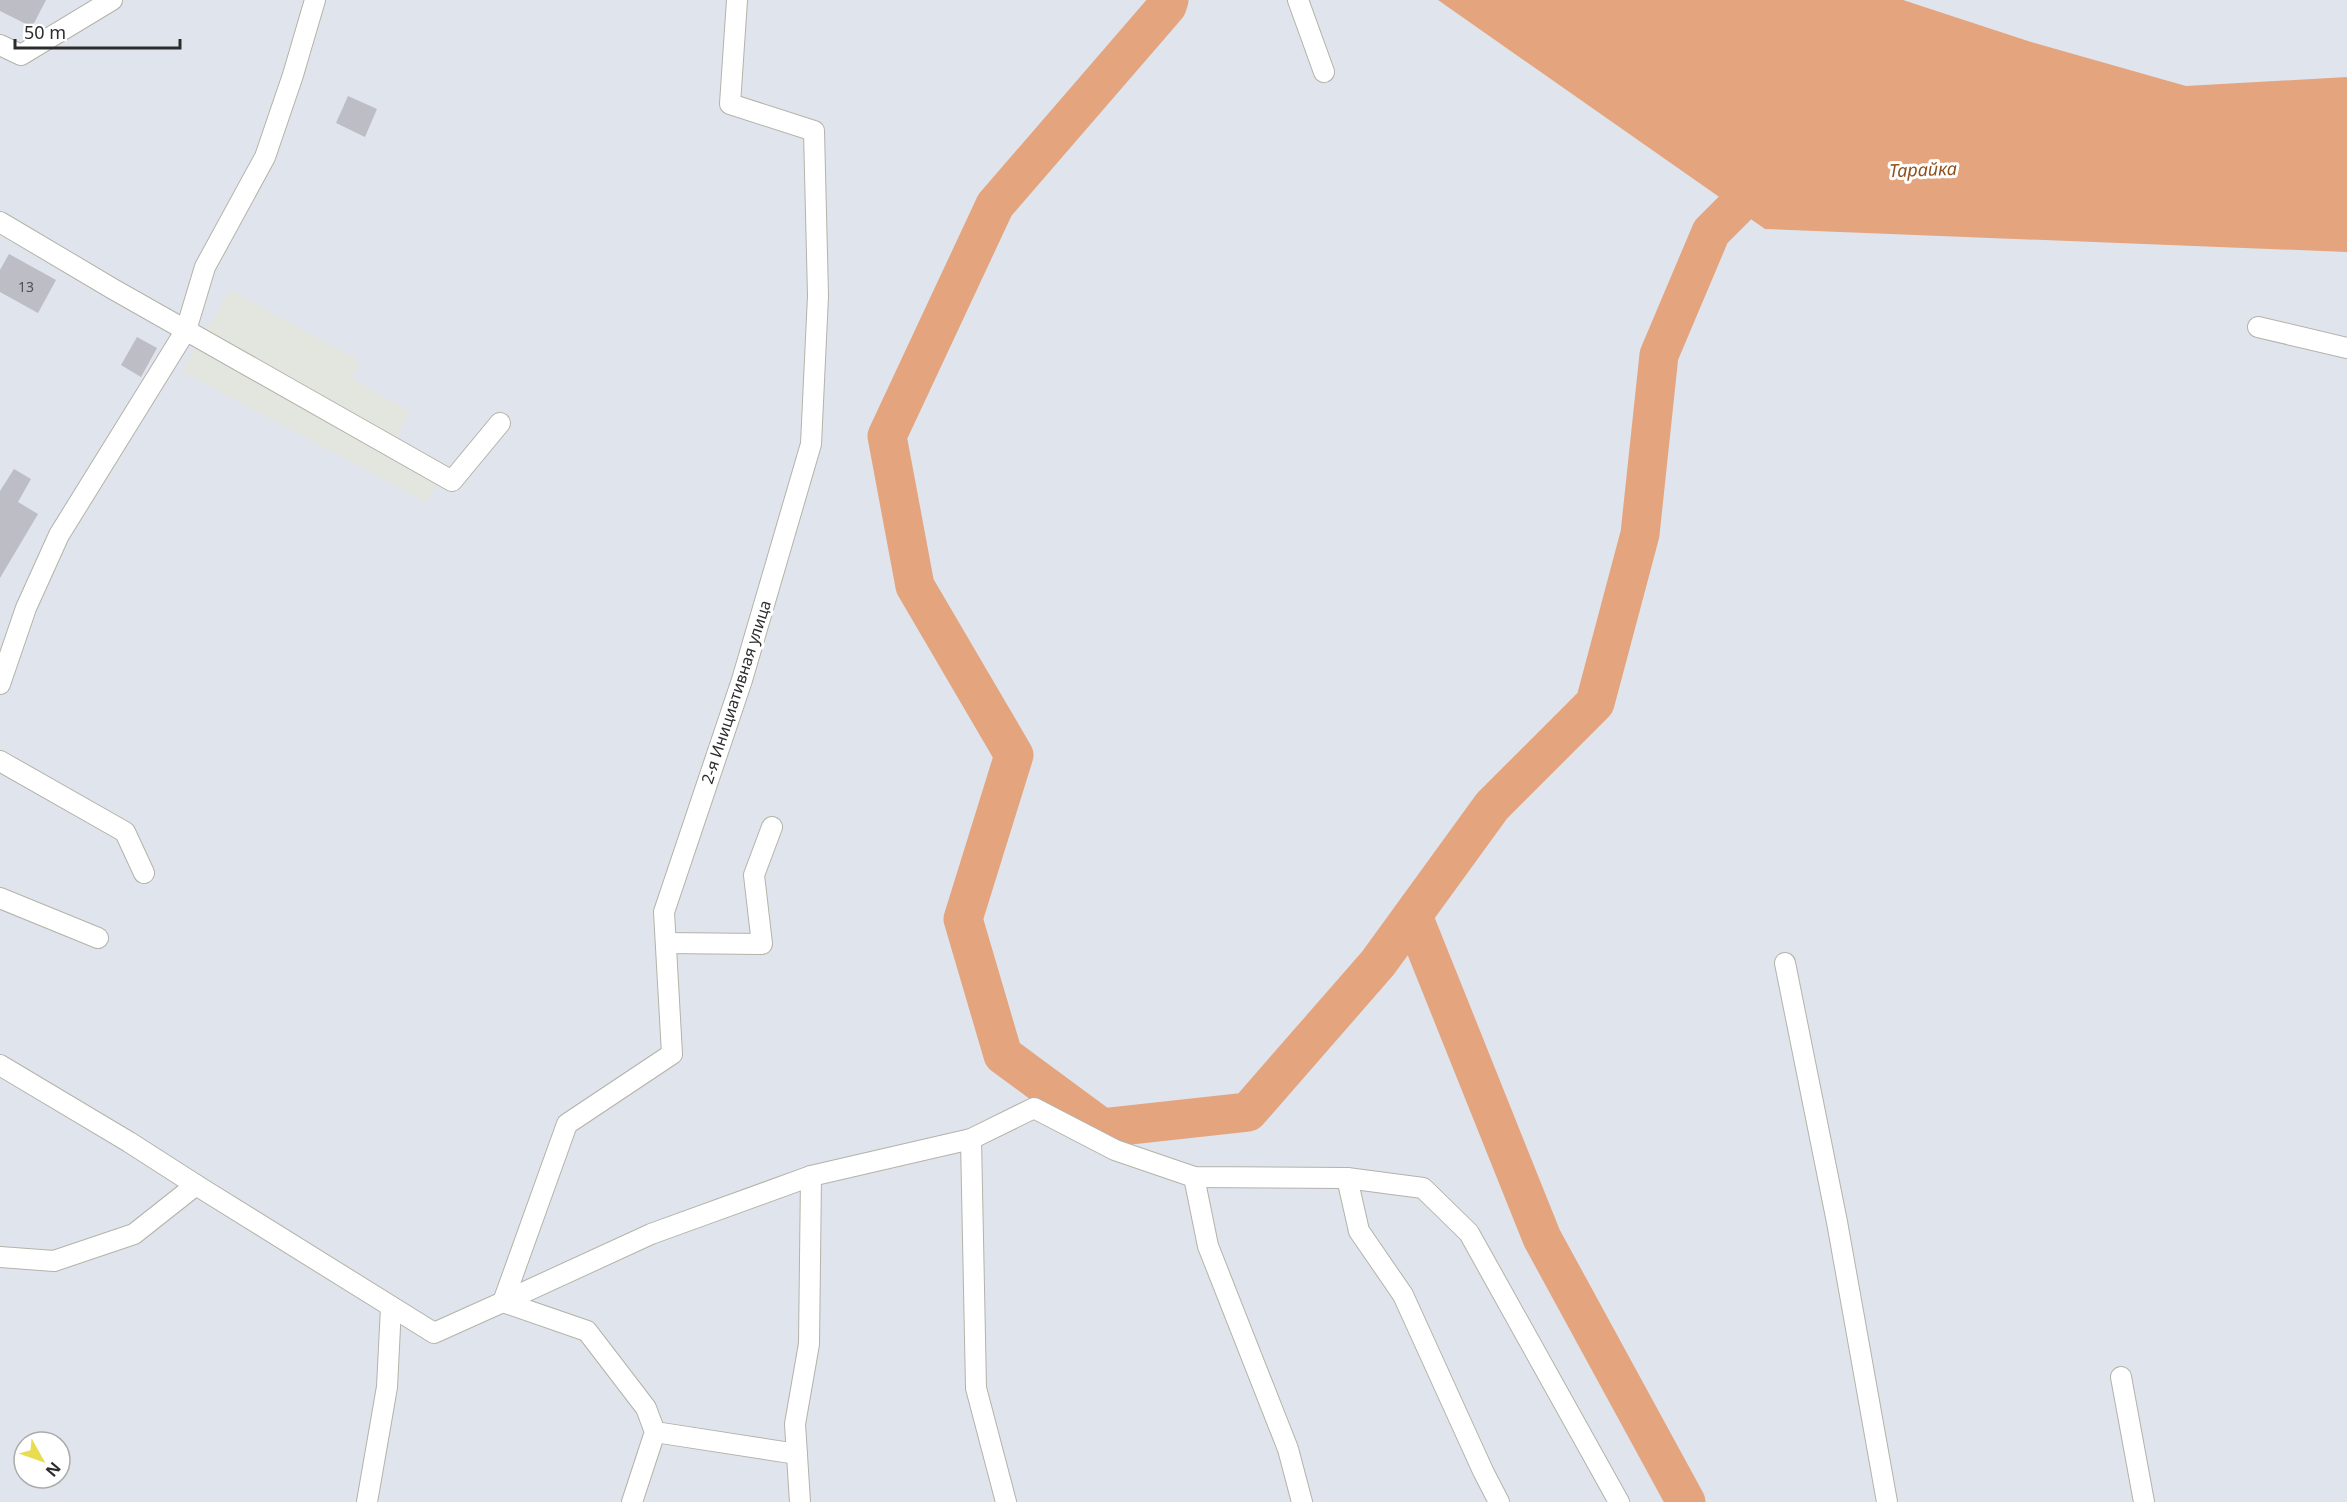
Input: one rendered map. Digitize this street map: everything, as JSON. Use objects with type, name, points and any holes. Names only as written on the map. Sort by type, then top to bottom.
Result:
[{"type":"street","points":[[0,45],[21,55],[112,0]]},
{"type":"street","points":[[0,684],[26,608],[59,535],[186,330],[205,267],[264,157],[293,75],[315,0]]},
{"type":"street","name":"2-я Инициативная улица","points":[[503,1302],[567,1124],[672,1054],[664,912],[742,680],[811,444],[818,296],[813,131],[730,104],[737,0]]},
{"type":"street","points":[[1298,0],[1324,72]]},
{"type":"street","points":[[0,222],[452,481],[500,423]]},
{"type":"street","points":[[2258,327],[2347,348]]},
{"type":"street","points":[[0,761],[124,832],[144,873]]},
{"type":"street","points":[[666,943],[762,944],[754,875],[772,827]]},
{"type":"street","points":[[0,898],[98,938]]},
{"type":"street","points":[[1785,963],[1837,1222],[1887,1502]]},
{"type":"street","points":[[0,1065],[129,1142],[434,1334],[651,1234],[811,1176],[970,1139],[1034,1108],[1115,1150],[1194,1178],[1347,1179],[1423,1188],[1469,1233],[1619,1502]]},
{"type":"street","points":[[970,1139],[976,1388],[1006,1502]]},
{"type":"street","points":[[800,1502],[795,1424],[809,1344],[811,1176]]},
{"type":"street","points":[[1194,1178],[1208,1246],[1288,1449],[1302,1502]]},
{"type":"street","points":[[1347,1179],[1359,1231],[1403,1295],[1499,1502]]},
{"type":"street","points":[[0,1257],[54,1261],[134,1234],[196,1185]]},
{"type":"street","points":[[503,1302],[587,1331],[646,1408],[655,1432],[633,1502]]},
{"type":"street","points":[[367,1502],[387,1387],[392,1307]]},
{"type":"street","points":[[2121,1377],[2144,1502]]},
{"type":"street","points":[[655,1432],[797,1454]]},
{"type":"shaded area","points":[[230,290],[360,361],[352,378],[410,412],[387,457],[437,485],[425,502],[182,371]]},
{"type":"water","name":"Тарайка","points":[[1438,0],[1903,0],[2031,42],[2186,86],[2347,77],[2347,252],[1765,229]]},
{"type":"building","points":[[0,0],[46,0],[32,27],[0,11]]},
{"type":"building","points":[[348,96],[377,109],[365,137],[336,123]]},
{"type":"building","points":[[9,254],[56,280],[38,313],[0,292],[0,270]]},
{"type":"building","points":[[137,337],[157,348],[141,377],[121,365]]},
{"type":"building","points":[[14,469],[31,479],[18,502],[38,514],[0,578],[0,491]]},
{"type":"waterway","points":[[1169,0],[1167,6],[995,205],[887,436],[915,586],[1014,755],[963,919],[1003,1055],[1102,1128],[1248,1112],[1378,963],[1492,806],[1595,703],[1640,534],[1659,355],[1711,232],[1772,171]]},
{"type":"waterway","points":[[1413,916],[1542,1238],[1686,1502]]}]
